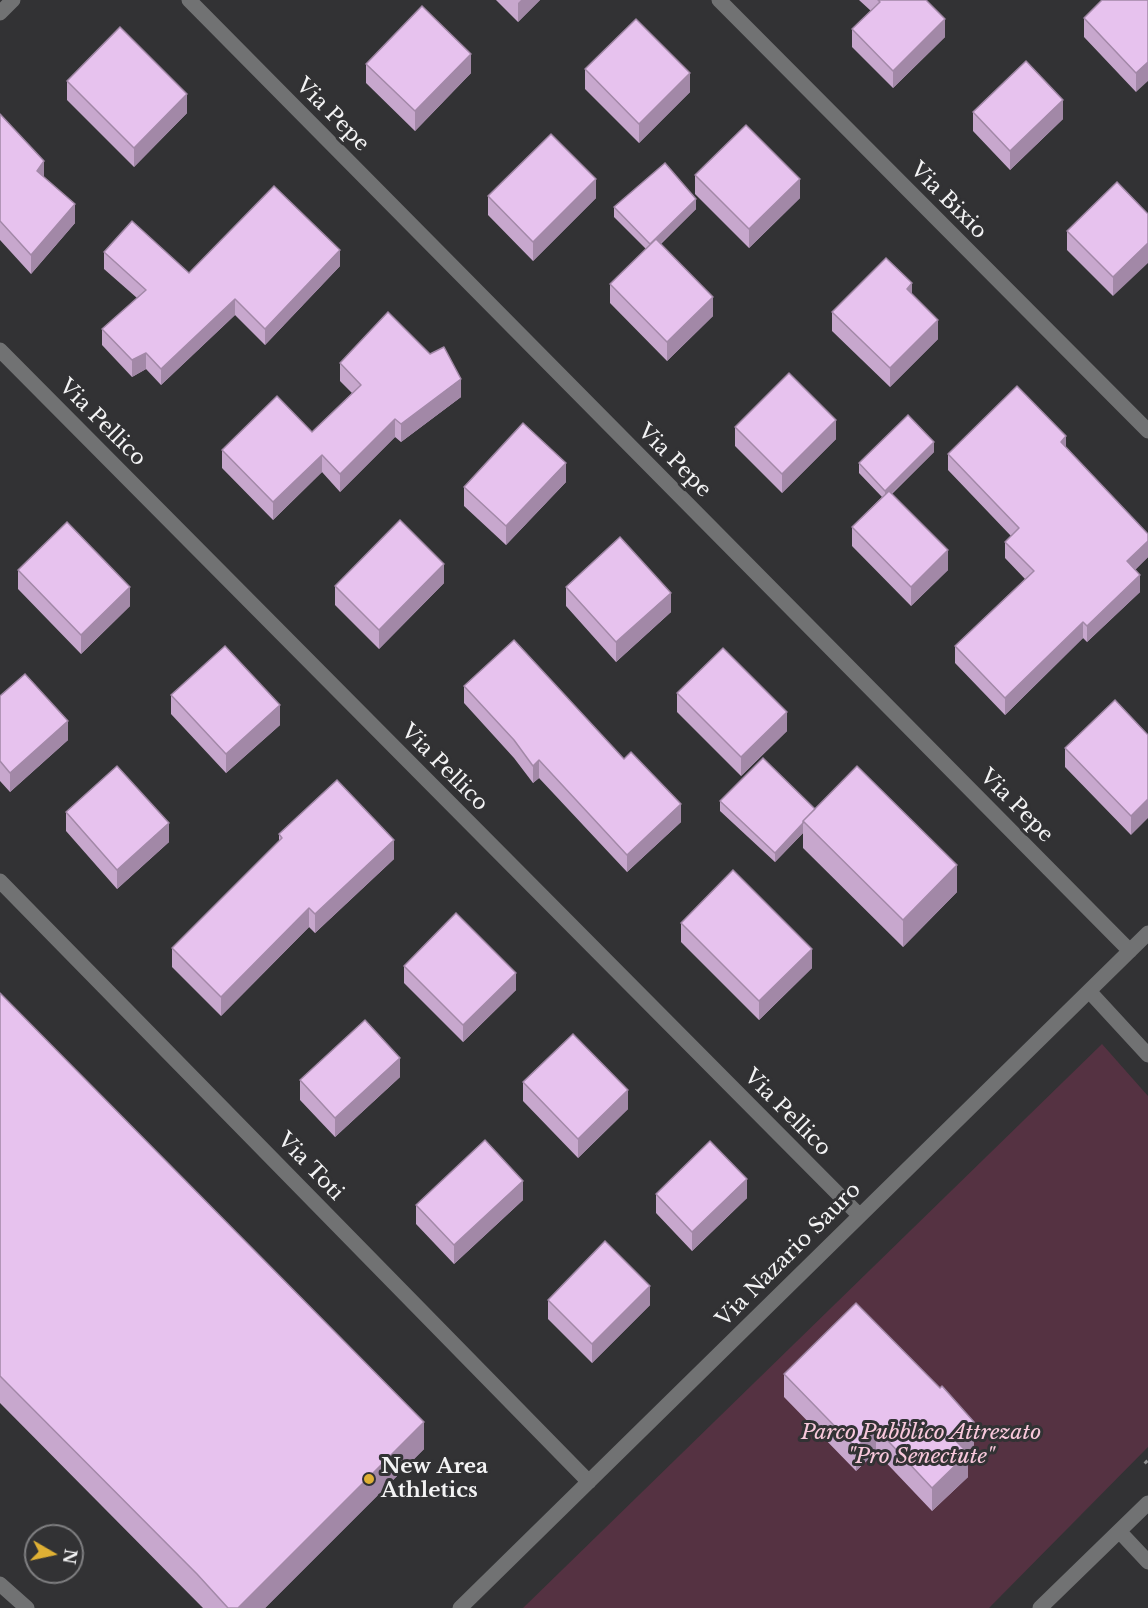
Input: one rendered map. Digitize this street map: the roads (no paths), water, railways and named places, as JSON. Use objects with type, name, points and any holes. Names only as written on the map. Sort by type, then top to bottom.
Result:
[{"type":"street","points":[[0,13],[13,0]]},
{"type":"street","name":"Via Pepe","points":[[189,0],[1130,951]]},
{"type":"street","name":"Via Bixio","points":[[719,0],[1148,431]]},
{"type":"street","name":"Via Pellico","points":[[0,350],[859,1215]]},
{"type":"street","name":"Via Toti","points":[[0,881],[589,1482]]},
{"type":"street","name":"Via Nazario Sauro","points":[[460,1608],[1148,933]]},
{"type":"street","points":[[1089,991],[1148,1055]]},
{"type":"street","points":[[1040,1608],[1148,1503]]},
{"type":"street","points":[[1119,1531],[1148,1562]]},
{"type":"street","points":[[0,1584],[27,1608]]},
{"type":"place","name":"New Area Athletics","points":[[369,1479]]},
{"type":"park label","name":"Parco Pubblico Attrezato \"Pro Senectute\"","points":[[921,1445]]}]
